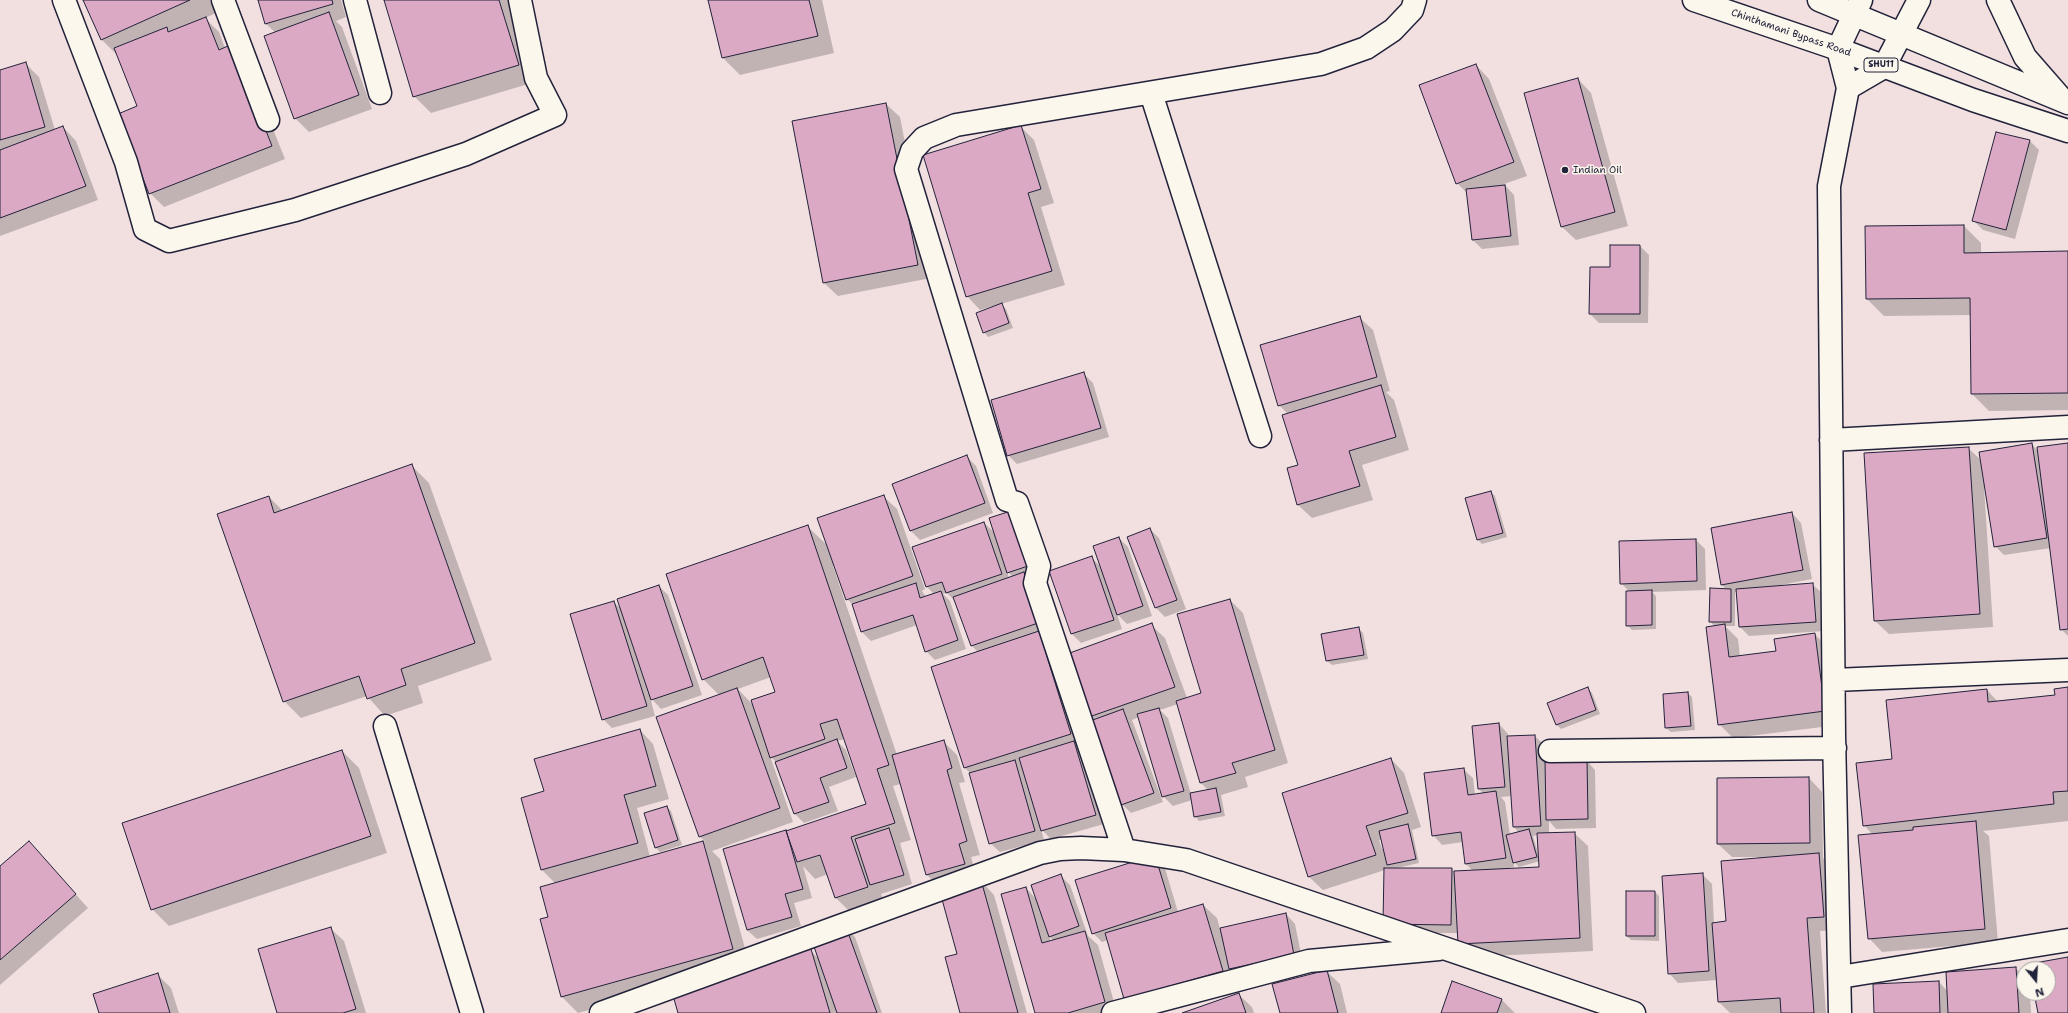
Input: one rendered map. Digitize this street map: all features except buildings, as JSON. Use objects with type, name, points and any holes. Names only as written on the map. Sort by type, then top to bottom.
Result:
[{"type":"main road","points":[[64,0],[126,162],[145,229],[169,241],[295,210],[466,154],[555,115],[536,78],[520,0]]},
{"type":"main road","points":[[223,0],[268,120]]},
{"type":"main road","points":[[355,0],[380,93]]},
{"type":"main road","points":[[1124,850],[1035,583],[1039,566],[1017,503],[1007,500],[906,169],[912,151],[924,138],[956,125],[1321,64],[1366,48],[1393,30],[1412,10],[1415,0]]},
{"type":"main road","name":"Chinthamani Bypass Road","points":[[1694,0],[1838,49],[1973,100],[2068,131]]},
{"type":"main road","points":[[1818,0],[1858,8],[1901,36],[2066,102]]},
{"type":"main road","points":[[1848,88],[1884,67],[1919,0]]},
{"type":"main road","points":[[1998,0],[2025,57],[2066,102]]},
{"type":"main road","points":[[1840,1013],[1834,680],[1829,186],[1848,88],[1838,49],[1858,8]]},
{"type":"main road","points":[[1151,93],[1260,436]]},
{"type":"main road","points":[[1831,440],[2068,427]]},
{"type":"main road","points":[[1834,680],[2068,670]]},
{"type":"main road","points":[[385,726],[472,1013]]},
{"type":"main road","points":[[1550,752],[1835,748]]},
{"type":"main road","points":[[601,1013],[652,1004],[1040,852],[1060,849],[1124,850],[1186,860],[1634,1013]]},
{"type":"main road","points":[[1840,977],[2068,940]]},
{"type":"main road","points":[[1113,1013],[1309,961],[1447,949]]},
{"type":"place","name":"Indian Oil","points":[[1565,170]]}]
